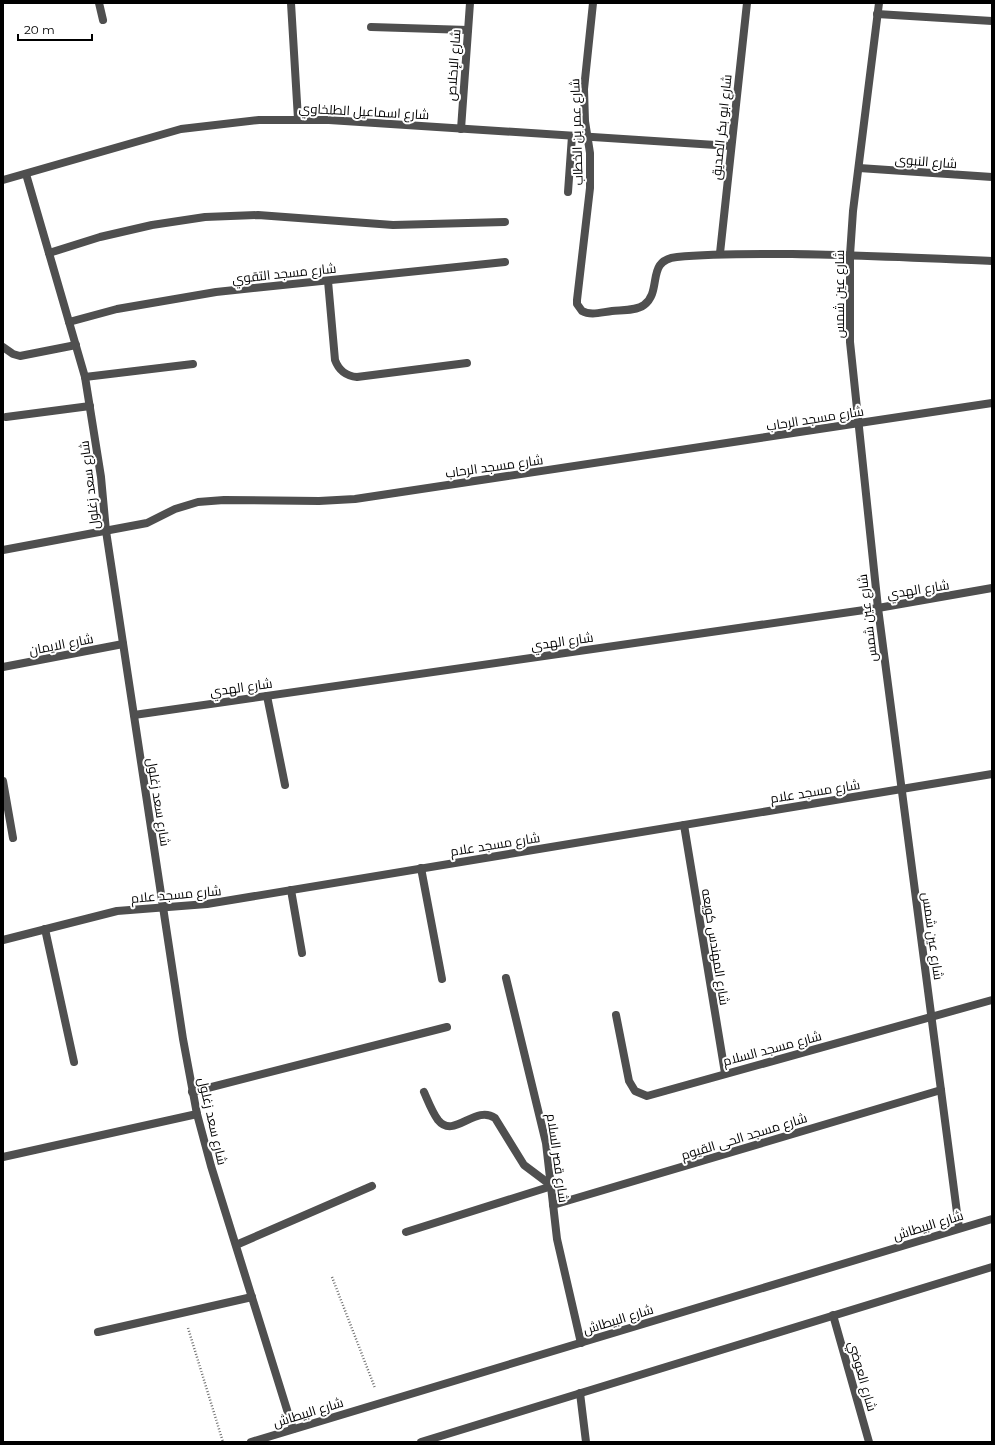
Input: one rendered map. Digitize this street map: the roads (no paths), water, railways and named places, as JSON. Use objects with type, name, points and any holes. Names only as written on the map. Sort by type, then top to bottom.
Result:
[{"type":"street","points":[[99,3],[103,20]]},
{"type":"street","points":[[291,3],[298,119]]},
{"type":"street","name":"شارع الإخلاص","points":[[460,129],[470,3]]},
{"type":"street","name":"شارع عمر بن الخطاب","points":[[593,3],[584,89],[590,182],[577,300],[579,308],[589,314],[638,308],[644,305],[652,295],[657,269],[664,260],[675,257],[720,253]]},
{"type":"street","name":"شارع ابو بكر الصديق","points":[[720,253],[747,3]]},
{"type":"street","name":"شارع عين شمس","points":[[879,3],[850,255],[850,342],[878,608],[959,1228]]},
{"type":"street","points":[[878,14],[992,21]]},
{"type":"street","points":[[371,27],[468,30]]},
{"type":"street","name":"شارع اسماعيل الطلخاوي","points":[[3,180],[181,129],[227,123],[298,119],[732,146]]},
{"type":"street","points":[[568,192],[572,136]]},
{"type":"street","name":"شارع النبوى","points":[[859,168],[992,177]]},
{"type":"street","name":"شارع سعد زغلول","points":[[26,174],[85,377],[101,477],[106,531],[192,1092],[211,1166],[293,1429]]},
{"type":"street","points":[[49,253],[100,237],[152,224],[205,217],[258,214],[393,225],[505,222]]},
{"type":"street","points":[[720,253],[850,255],[992,261]]},
{"type":"street","name":"شارع مسجد التقوي","points":[[69,322],[117,309],[167,299],[328,280],[505,262]]},
{"type":"street","points":[[328,280],[335,360],[337,365],[345,374],[357,377],[467,363]]},
{"type":"street","points":[[3,347],[13,354],[20,356],[76,345]]},
{"type":"street","points":[[85,377],[193,364]]},
{"type":"street","name":"شارع مسجد الرحاب","points":[[3,550],[147,523],[175,509],[198,502],[224,500],[319,502],[355,499],[992,403]]},
{"type":"street","points":[[6,417],[90,406]]},
{"type":"street","name":"شارع الهدي","points":[[134,715],[878,608],[992,588]]},
{"type":"street","name":"شارع الايمان","points":[[3,667],[123,644]]},
{"type":"street","points":[[267,696],[285,785]]},
{"type":"street","name":"شارع مسجد علام","points":[[3,940],[117,912],[207,904],[992,774]]},
{"type":"street","points":[[3,781],[12,838]]},
{"type":"street","name":"شارع المهندس كويعه","points":[[684,825],[725,1073]]},
{"type":"street","points":[[422,868],[442,979]]},
{"type":"street","points":[[291,890],[302,953]]},
{"type":"street","points":[[45,929],[74,1062]]},
{"type":"street","name":"شارع قصر السلام","points":[[506,978],[540,1111],[560,1250],[581,1343]]},
{"type":"street","name":"شارع مسجد السلام","points":[[616,1015],[629,1080],[635,1091],[641,1095],[653,1096],[725,1073],[992,1000]]},
{"type":"street","points":[[192,1092],[447,1027]]},
{"type":"street","name":"شارع مسجد الحى القيوم","points":[[554,1205],[941,1090]]},
{"type":"street","points":[[424,1092],[436,1119],[444,1125],[453,1126],[480,1114],[490,1115],[495,1118],[524,1165],[552,1186]]},
{"type":"street","points":[[3,1157],[197,1114]]},
{"type":"street","points":[[236,1245],[372,1186]]},
{"type":"street","points":[[406,1232],[552,1186]]},
{"type":"street","name":"شارع البيطاش","points":[[251,1442],[992,1219]]},
{"type":"street","points":[[421,1442],[992,1267]]},
{"type":"street","points":[[98,1332],[252,1297]]},
{"type":"street","name":"شارع العوضي","points":[[833,1316],[869,1442]]},
{"type":"street","points":[[580,1393],[586,1442]]}]
